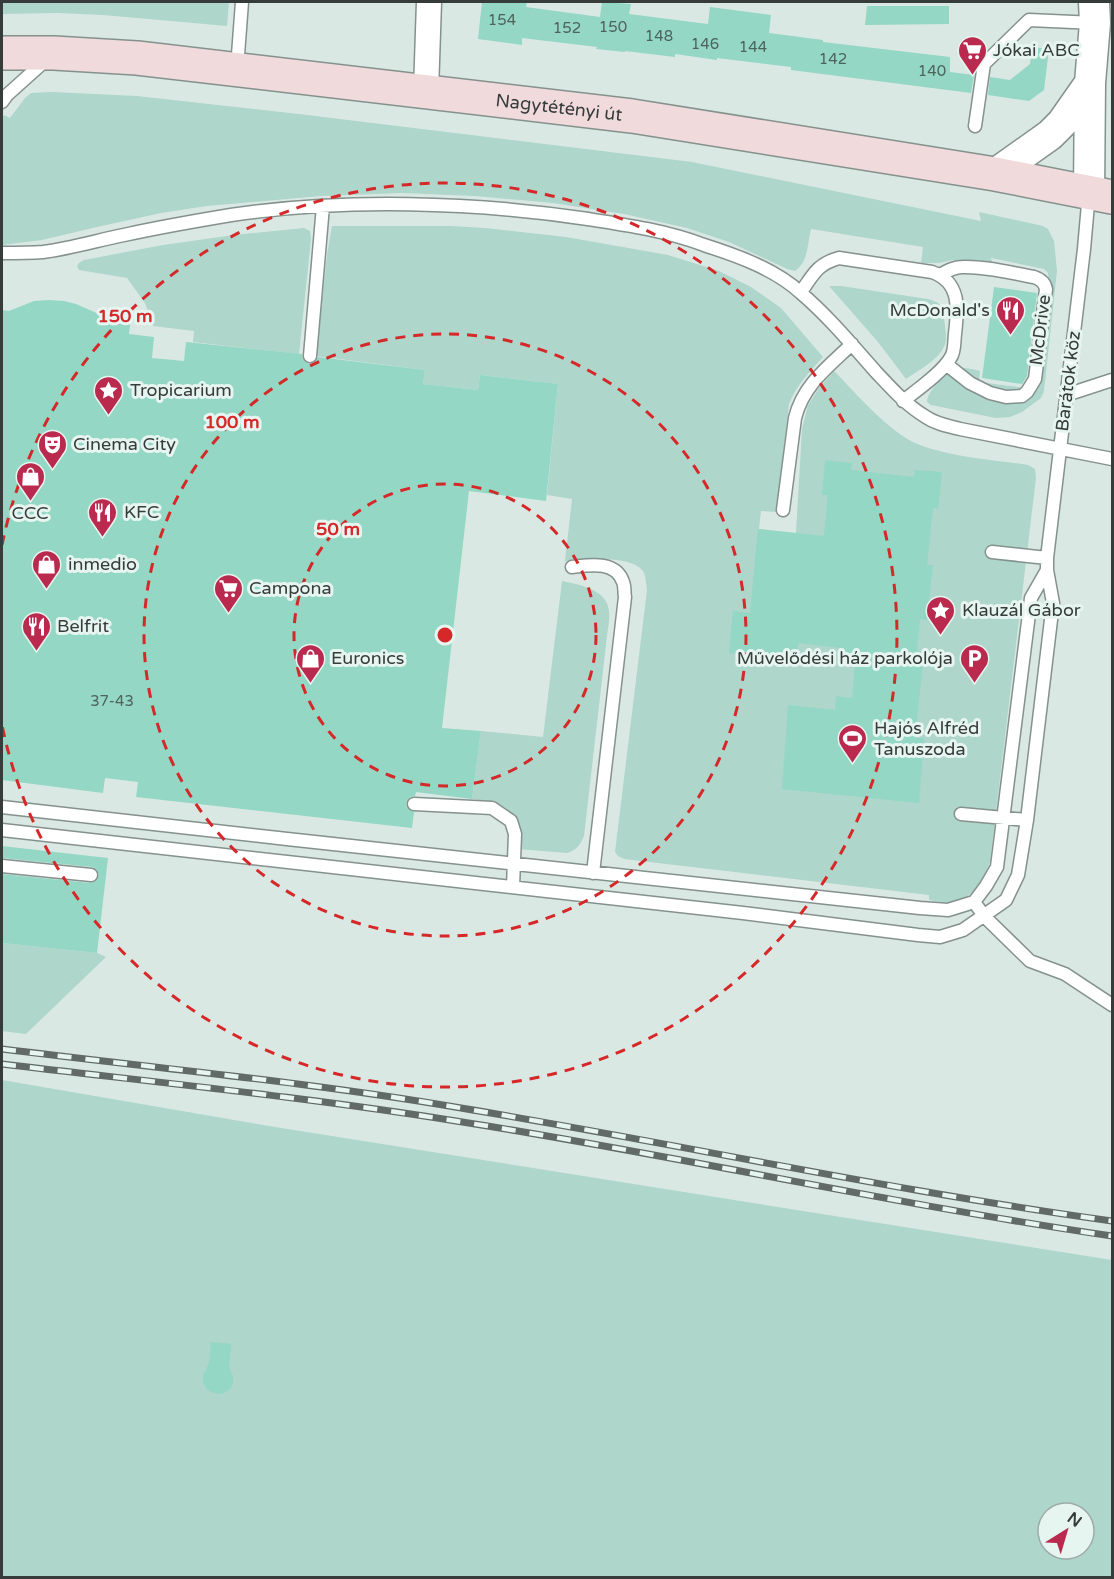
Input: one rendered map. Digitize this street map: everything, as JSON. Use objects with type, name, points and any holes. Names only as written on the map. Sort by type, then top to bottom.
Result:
[{"type":"main road","name":"Nagytétényi út","points":[[2,53],[54,53],[137,58],[632,116],[995,174],[1101,195]]},
{"type":"street","points":[[426,91],[429,2]]},
{"type":"street","points":[[1094,12],[1090,83],[1101,195]]},
{"type":"street","points":[[995,174],[1050,135],[1062,123],[1090,83]]},
{"type":"lane","points":[[237,69],[242,2]]},
{"type":"lane","points":[[975,126],[984,64],[1029,21],[1094,12]]},
{"type":"lane","points":[[2,102],[6,95],[54,53]]},
{"type":"lane","name":"Barátok köz","points":[[2,830],[743,913],[918,935],[940,937],[963,930],[1006,900],[1018,875],[1028,820],[1053,603],[1047,564],[1066,395],[1084,249],[1101,195]]},
{"type":"lane","points":[[2,253],[45,252],[164,226],[234,215],[323,206],[407,205],[487,208],[554,214],[614,223],[702,244],[743,259],[784,279],[801,292],[852,344],[903,401],[928,418],[943,425],[1113,459]]},
{"type":"lane","points":[[310,356],[323,206]]},
{"type":"lane","points":[[801,292],[816,270],[826,262],[839,258],[932,272],[949,282],[955,294],[958,315],[953,355],[946,364],[903,401]]},
{"type":"lane","name":"McDrive","points":[[940,275],[950,269],[961,267],[989,269],[1034,277],[1045,285],[1046,289],[1035,379],[1022,396],[1006,397],[990,393],[970,383],[946,364]]},
{"type":"lane","points":[[783,510],[798,404],[816,378],[852,344]]},
{"type":"lane","points":[[1066,395],[1113,380]]},
{"type":"lane","points":[[992,552],[1047,564]]},
{"type":"lane","name":"Barátok köz","points":[[974,902],[997,867],[1031,598],[1047,564]]},
{"type":"lane","points":[[572,567],[596,565],[615,571],[623,581],[625,597],[593,873]]},
{"type":"lane","points":[[414,804],[492,808],[510,821],[515,834],[513,887]]},
{"type":"lane","points":[[2,807],[920,908],[948,910],[974,902],[1030,961],[1065,974],[1113,1005]]},
{"type":"lane","points":[[961,814],[1028,820]]},
{"type":"lane","points":[[2,866],[91,875]]},
{"type":"green space","points":[[2,2],[229,2],[227,26],[103,15],[2,14]]},
{"type":"green space","points":[[31,93],[137,96],[692,162],[981,221],[979,212],[1043,226],[1048,229],[1054,241],[1057,271],[1044,391],[1041,398],[1022,412],[1010,417],[996,418],[931,405],[927,402],[930,392],[939,381],[950,372],[960,368],[980,371],[979,382],[1027,388],[1049,287],[1048,273],[1044,269],[991,258],[993,265],[953,260],[921,263],[923,247],[811,229],[807,252],[800,267],[795,271],[729,242],[687,228],[624,214],[553,203],[475,196],[402,193],[321,196],[207,206],[161,213],[42,240],[2,245],[2,118],[4,115],[10,118]]},
{"type":"green space","points":[[332,226],[485,228],[566,237],[668,255],[719,271],[751,287],[781,308],[823,357],[799,385],[789,404],[776,512],[761,511],[759,529],[796,533],[802,429],[808,405],[834,371],[874,412],[909,440],[945,452],[1028,465],[1035,469],[1036,478],[990,862],[972,893],[960,900],[941,902],[929,900],[929,895],[624,859],[618,856],[615,852],[647,590],[644,573],[637,566],[618,560],[565,561],[572,499],[547,495],[558,384],[480,375],[478,390],[423,384],[425,370],[316,356]]},
{"type":"green space","points":[[304,228],[310,231],[311,239],[299,354],[193,342],[194,331],[153,326],[145,303],[127,278],[79,270],[77,266],[84,260],[163,245]]},
{"type":"green space","points":[[829,286],[936,302],[943,311],[945,345],[937,357],[906,379],[878,342]]},
{"type":"green space","points":[[562,581],[584,586],[598,593],[607,604],[609,614],[584,836],[578,847],[567,853],[518,849],[515,825],[508,811],[496,804],[472,799],[481,731],[543,737]]},
{"type":"green space","points":[[2,943],[97,953],[106,957],[26,1034],[2,1031]]},
{"type":"green space","points":[[2,1080],[275,1127],[1112,1260],[1112,1577],[2,1578]]},
{"type":"building","points":[[482,2],[527,2],[526,7],[600,17],[602,2],[631,4],[629,14],[708,24],[710,7],[771,15],[769,33],[823,40],[823,42],[950,57],[950,72],[974,75],[971,93],[717,58],[717,60],[675,54],[675,57],[625,52],[522,38],[522,45],[478,39]]},
{"type":"building","points":[[867,6],[949,6],[949,24],[865,25]]},
{"type":"building","points":[[1032,47],[1049,49],[1044,90],[1029,101],[988,95],[990,77],[1010,80],[1030,64]]},
{"type":"building","name":"McDonald's","points":[[994,287],[1037,293],[1027,376],[1022,384],[982,378]]},
{"type":"building","name":"Campona","points":[[49,300],[76,304],[101,315],[112,323],[130,324],[129,334],[154,337],[152,358],[184,361],[186,342],[302,354],[303,360],[309,364],[314,363],[318,357],[425,370],[423,384],[478,390],[480,375],[558,384],[546,501],[469,491],[442,728],[481,731],[472,799],[416,792],[415,796],[410,797],[406,803],[407,808],[414,812],[412,828],[136,797],[138,782],[105,778],[103,793],[2,780],[2,310],[9,311],[34,301]]},
{"type":"building","points":[[825,460],[852,463],[851,470],[914,477],[915,470],[942,472],[938,509],[933,508],[927,565],[933,565],[927,620],[920,619],[917,651],[924,652],[915,738],[924,738],[919,803],[782,789],[788,705],[835,710],[836,696],[852,698],[855,665],[840,664],[841,648],[798,643],[797,660],[729,653],[733,611],[750,613],[758,529],[824,536],[828,495],[822,495]]},
{"type":"building","points":[[2,846],[108,858],[97,953],[2,943],[2,874],[90,883],[97,880],[99,875],[92,867],[2,858]]},
{"type":"building","points":[[211,1342],[231,1344],[229,1367],[233,1383],[224,1393],[211,1392],[203,1382],[203,1375],[209,1363]]},
{"type":"railway","points":[[2,1049],[404,1099],[949,1196],[1112,1221]]},
{"type":"railway","points":[[2,1064],[399,1112],[538,1134],[947,1209],[1112,1236]]},
{"type":"place","name":"Jókai ABC","points":[[972,76]]},
{"type":"place","name":"McDonald's","points":[[1011,336]]},
{"type":"place","name":"Tropicarium","points":[[109,416]]},
{"type":"place","name":"Cinema City","points":[[52,470]]},
{"type":"place","name":"CCC","points":[[30,502]]},
{"type":"place","name":"KFC","points":[[103,538]]},
{"type":"place","name":"inmedio","points":[[47,590]]},
{"type":"place","name":"Campona","points":[[228,614]]},
{"type":"place","name":"Klauzál Gábor","points":[[941,636]]},
{"type":"place","name":"Belfrit","points":[[36,652]]},
{"type":"place","name":"Euronics","points":[[310,684]]},
{"type":"place","name":"Művelődési ház parkolója","points":[[974,684]]},
{"type":"place","name":"Hajós Alfréd Tanuszoda","points":[[853,764]]}]
